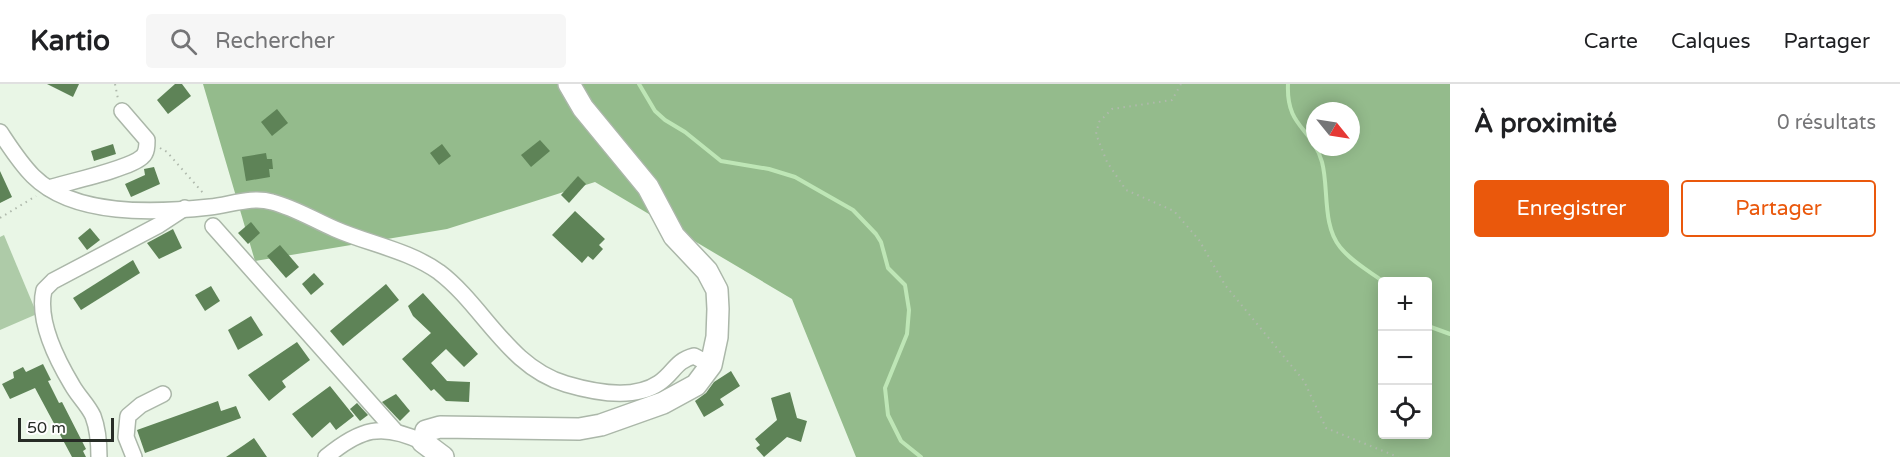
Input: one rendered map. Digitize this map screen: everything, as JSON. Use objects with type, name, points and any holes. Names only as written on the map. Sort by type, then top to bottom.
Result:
[{"type":"main road","points":[[443,457],[427,448],[423,442],[426,431],[440,427],[567,430],[601,425],[683,393],[706,375],[711,365],[717,337],[718,309],[713,280],[670,231],[648,188],[583,108],[569,84]]},
{"type":"street","points":[[49,189],[129,164],[142,157],[147,149],[147,140],[122,111]]},
{"type":"street","points":[[0,132],[33,176],[49,189],[72,200],[103,208],[214,207],[260,200],[271,201],[301,212],[335,229],[416,258],[457,287],[518,356],[546,376],[564,384],[614,393],[639,391],[658,384],[681,360],[694,356],[711,365]]},
{"type":"street","points":[[99,457],[97,434],[92,415],[72,384],[47,331],[43,312],[44,290],[53,281],[185,208]]},
{"type":"street","points":[[213,226],[396,432]]},
{"type":"street","points":[[134,457],[126,437],[128,416],[141,405],[163,394]]},
{"type":"street","points":[[326,457],[348,438],[374,431],[396,432],[423,442]]},
{"type":"path","points":[[1181,84],[1172,100],[1112,109],[1099,122],[1096,134],[1107,162],[1126,190],[1174,212],[1199,240],[1225,285],[1304,381],[1326,428],[1398,457]]},
{"type":"path","points":[[147,140],[167,152],[214,207]]},
{"type":"path","points":[[0,218],[49,189]]},
{"type":"green space","points":[[203,84],[1450,84],[1450,457],[856,457],[792,299],[595,182],[447,229],[255,261]]},
{"type":"green space","points":[[4,235],[37,314],[0,330],[0,237]]},
{"type":"building","points":[[47,84],[79,84],[73,97]]},
{"type":"building","points":[[175,84],[182,84],[191,96],[168,114],[157,100]]},
{"type":"building","points":[[277,109],[288,123],[272,136],[261,122]]},
{"type":"building","points":[[540,140],[550,151],[531,167],[521,155]]},
{"type":"building","points":[[113,144],[116,154],[94,161],[91,151]]},
{"type":"building","points":[[442,144],[451,156],[439,165],[430,153]]},
{"type":"building","points":[[266,153],[267,159],[272,159],[273,169],[269,169],[270,177],[246,181],[242,157]]},
{"type":"building","points":[[154,167],[160,184],[131,197],[125,184],[145,175],[144,169]]},
{"type":"building","points":[[0,171],[12,197],[0,203]]},
{"type":"building","points":[[578,176],[586,184],[569,203],[561,195]]},
{"type":"building","points":[[575,211],[605,239],[599,245],[603,249],[593,260],[588,256],[582,263],[552,235]]},
{"type":"building","points":[[251,222],[260,233],[248,244],[238,233]]},
{"type":"building","points":[[90,228],[100,240],[87,250],[78,238]]},
{"type":"building","points":[[173,229],[182,248],[159,259],[147,243]]},
{"type":"building","points":[[280,245],[299,267],[286,278],[267,256]]},
{"type":"building","points":[[133,260],[140,273],[81,310],[73,298]]},
{"type":"building","points":[[314,273],[324,284],[311,295],[302,284]]},
{"type":"building","points":[[386,284],[399,300],[343,346],[330,331]]},
{"type":"building","points":[[211,286],[220,301],[205,311],[195,295]]},
{"type":"building","points":[[423,293],[478,354],[464,367],[446,349],[431,363],[447,381],[470,382],[469,402],[446,401],[434,389],[431,391],[402,359],[431,333],[413,316],[408,306]]},
{"type":"building","points":[[251,316],[263,335],[238,350],[228,330]]},
{"type":"building","points":[[297,342],[310,360],[282,381],[286,387],[269,401],[248,375]]},
{"type":"building","points":[[43,364],[51,380],[48,381],[59,403],[62,402],[86,449],[83,451],[86,457],[72,457],[35,388],[10,399],[2,384],[14,378],[13,372],[23,367],[26,372]]},
{"type":"building","points":[[731,371],[740,386],[720,399],[724,405],[704,417],[695,401],[706,393],[714,382]]},
{"type":"building","points":[[330,386],[354,416],[336,430],[330,422],[312,438],[292,414]]},
{"type":"building","points":[[790,392],[797,418],[807,421],[801,442],[787,437],[764,457],[756,448],[760,445],[755,439],[777,420],[771,398]]},
{"type":"building","points":[[396,394],[410,411],[400,421],[382,402]]},
{"type":"building","points":[[218,401],[221,411],[236,406],[241,418],[145,453],[137,430]]},
{"type":"building","points":[[357,403],[368,415],[360,421],[350,409]]},
{"type":"building","points":[[254,438],[267,457],[226,457],[244,445]]},
{"type":"waterway","points":[[639,84],[655,111],[721,161],[769,169],[795,177],[853,210],[876,234],[881,242],[888,268],[905,285],[909,310],[907,334],[885,388],[888,415],[901,441],[921,457]]},
{"type":"waterway","points":[[1288,84],[1291,110],[1318,150],[1322,162],[1328,217],[1334,238],[1350,257],[1378,278]]},
{"type":"waterway","points":[[1432,327],[1450,334]]}]
